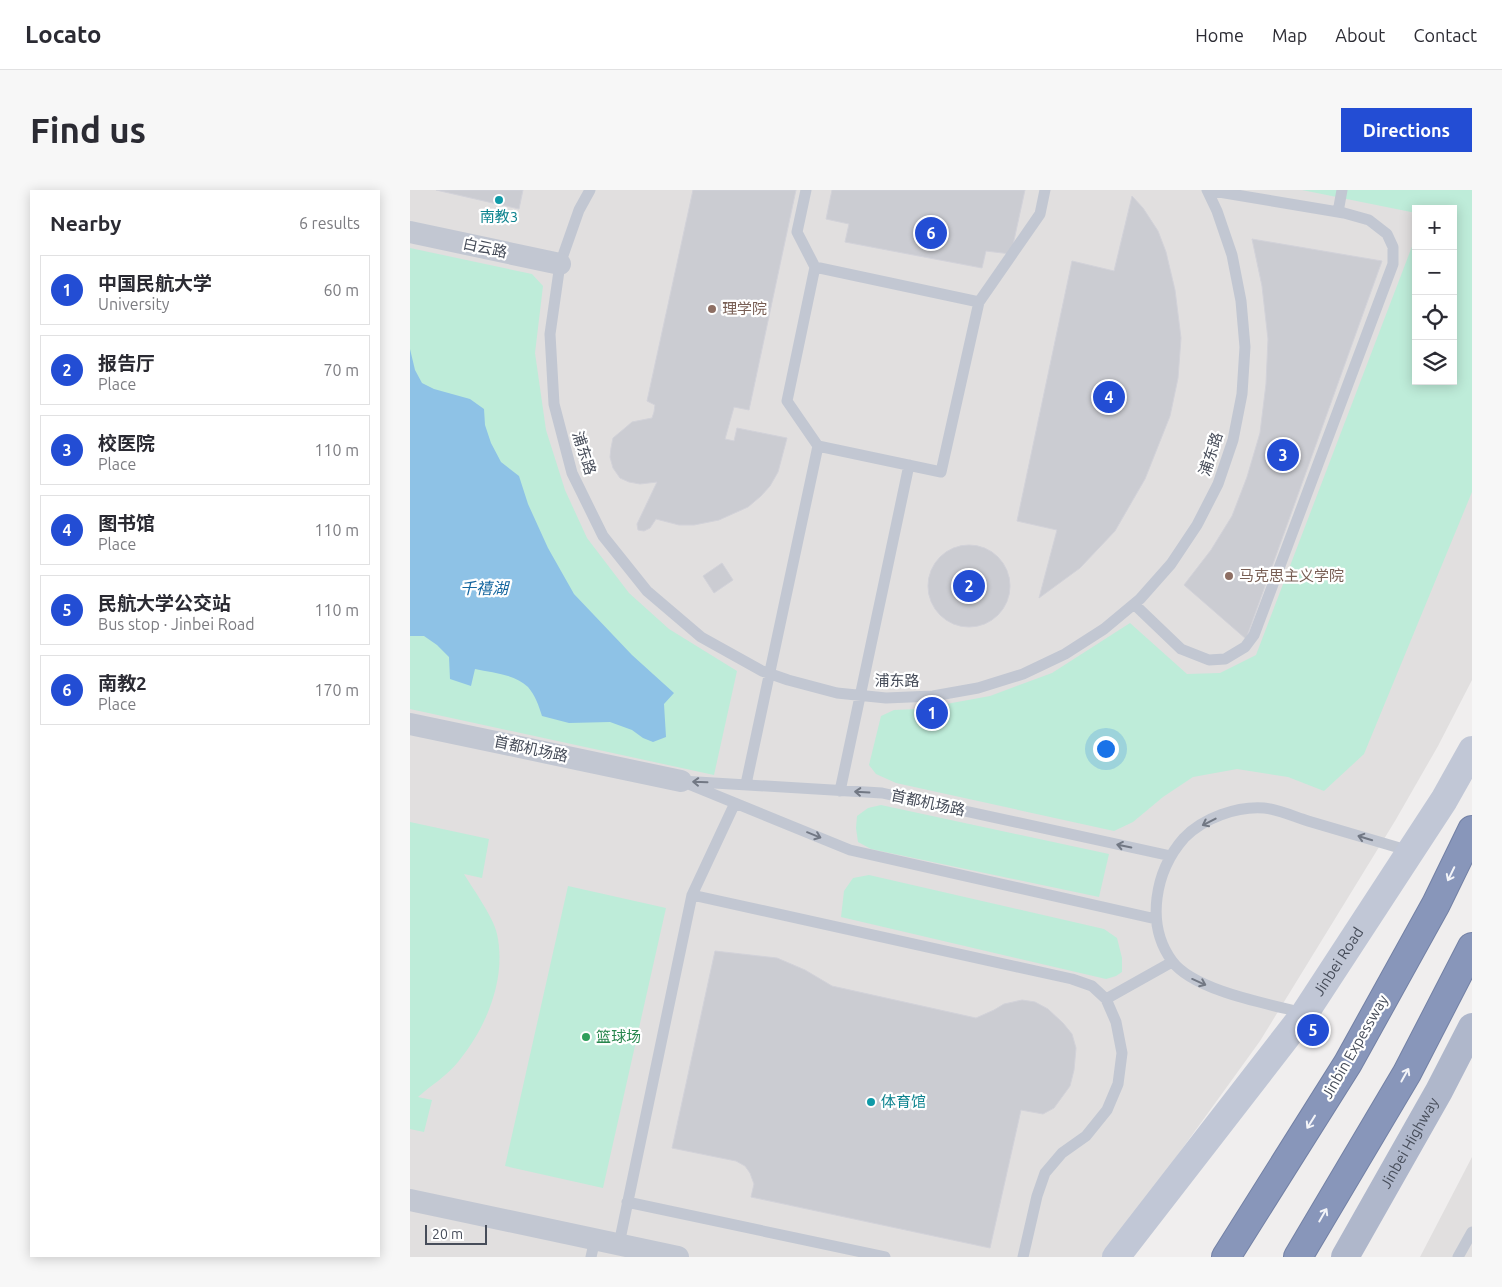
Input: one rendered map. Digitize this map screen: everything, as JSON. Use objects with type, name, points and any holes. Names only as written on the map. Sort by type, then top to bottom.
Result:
[{"type":"highway","name":"Jinbin Expessway","points":[[1226,1257],[1348,1062],[1436,904],[1472,830]]},
{"type":"highway","points":[[1298,1257],[1407,1073],[1472,947]]},
{"type":"main road","name":"Jinbei Highway","points":[[1345,1257],[1439,1091],[1472,1027]]},
{"type":"main road","name":"Jinbei Highway","points":[[1360,1257],[1472,1053]]},
{"type":"street","name":"白云路","points":[[410,232],[560,264]]},
{"type":"street","name":"首都机场路","points":[[410,724],[681,781]]},
{"type":"street","name":"Jinbei Road","points":[[1116,1257],[1305,1013],[1411,852],[1444,800],[1472,750]]},
{"type":"street","points":[[410,1200],[593,1248],[619,1244],[678,1257]]},
{"type":"lane","name":"浦东路","points":[[590,190],[579,210],[560,264],[550,334],[554,404],[572,473],[603,536],[647,591],[701,637],[770,674],[837,693],[886,698],[933,696],[971,690],[1001,682],[1037,668],[1065,654],[1104,629],[1134,604],[1171,564],[1201,519],[1226,462],[1233,440],[1239,409],[1245,347],[1238,278],[1225,233],[1207,190]]},
{"type":"lane","points":[[806,190],[797,232],[815,267],[787,401],[818,446],[941,472],[979,302],[1040,214],[1045,190]]},
{"type":"lane","points":[[1134,604],[1181,649],[1209,660],[1225,659],[1245,647],[1254,635],[1392,264],[1393,247],[1387,234],[1369,220],[1338,212],[1207,190]]},
{"type":"lane","points":[[1338,212],[1342,190]]},
{"type":"lane","points":[[815,267],[979,302]]},
{"type":"lane","points":[[746,784],[818,446]]},
{"type":"lane","points":[[840,790],[909,465]]},
{"type":"lane","name":"首都机场路","points":[[681,781],[882,793],[1172,856]]},
{"type":"lane","name":"首都机场路","points":[[681,781],[850,850],[1156,919]]},
{"type":"lane","points":[[619,1244],[692,895],[735,803]]},
{"type":"lane","points":[[1305,1013],[1236,996],[1192,978],[1172,962],[1162,942],[1156,919],[1157,890],[1172,856],[1185,838],[1205,822],[1230,812],[1265,808],[1411,852]]},
{"type":"lane","points":[[692,895],[1072,979],[1092,986],[1106,999],[1116,1022],[1122,1053],[1118,1084],[1107,1110],[1086,1136],[1062,1153],[1045,1173],[1036,1196],[1023,1257]]},
{"type":"lane","points":[[1106,999],[1172,962]]},
{"type":"lane","points":[[627,1202],[885,1257]]},
{"type":"lane","points":[[1458,1257],[1472,1232]]},
{"type":"shaded area","points":[[410,190],[1472,190],[1472,680],[1438,746],[1395,821],[1260,1041],[1104,1257],[410,1257]]},
{"type":"shaded area","points":[[1472,1157],[1472,1257],[1420,1257]]},
{"type":"green space","points":[[1302,190],[1472,190],[1472,492],[1364,754],[1324,791],[1288,777],[1237,769],[1193,777],[1163,797],[1133,822],[1114,831],[896,783],[876,774],[869,765],[881,716],[894,710],[919,709],[990,696],[1052,673],[1130,623],[1187,674],[1220,673],[1256,655],[1412,246],[1412,385],[1457,385],[1457,205],[1412,205],[1412,212]]},
{"type":"green space","points":[[410,248],[532,274],[543,286],[535,353],[546,430],[565,490],[587,538],[629,593],[669,629],[737,671],[714,775],[410,709]]},
{"type":"green space","points":[[881,805],[1109,854],[1099,897],[871,849],[858,842],[857,816],[868,808]]},
{"type":"green space","points":[[410,822],[489,839],[482,878],[464,874],[492,920],[497,934],[499,951],[499,968],[492,1002],[477,1034],[454,1067],[418,1097],[432,1100],[424,1132],[410,1129]]},
{"type":"green space","points":[[869,875],[1104,929],[1117,938],[1122,958],[1122,972],[1106,979],[841,917],[844,891],[853,878]]},
{"type":"green space","name":"篮球场","points":[[568,886],[666,908],[603,1188],[505,1166]]},
{"type":"water","name":"千禧湖","points":[[410,349],[415,370],[422,383],[434,389],[470,399],[484,409],[485,425],[491,443],[501,462],[519,476],[528,504],[548,548],[574,594],[632,655],[674,693],[664,704],[666,737],[653,742],[632,730],[610,722],[569,723],[542,716],[533,694],[528,687],[517,679],[475,669],[471,686],[450,679],[449,657],[424,636],[410,636]]},
{"type":"building","name":"南教3","points":[[436,190],[523,190],[519,209]]},
{"type":"building","points":[[693,190],[796,190],[749,410],[734,407],[725,439],[734,441],[737,428],[787,438],[778,472],[770,486],[748,507],[719,520],[694,525],[679,525],[656,519],[650,528],[644,531],[638,530],[637,524],[657,482],[640,484],[620,478],[613,468],[610,457],[611,448],[613,438],[632,422],[652,418],[654,412],[655,405],[647,401]]},
{"type":"building","points":[[832,190],[1025,190],[1011,254],[986,251],[982,268],[845,242],[849,224],[826,219]]},
{"type":"building","points":[[1132,196],[1143,208],[1158,231],[1166,252],[1175,290],[1181,338],[1178,378],[1170,416],[1145,479],[1115,531],[1080,568],[1039,598],[1057,530],[1017,521],[1072,261],[1114,271]]},
{"type":"building","points":[[1252,239],[1382,261],[1246,639],[1184,585],[1211,550],[1232,516],[1247,477],[1260,433],[1266,384],[1268,339],[1262,286]]},
{"type":"building","points":[[969,545],[985,548],[998,557],[1007,570],[1010,586],[1007,602],[998,615],[985,624],[969,627],[953,624],[940,615],[931,602],[928,586],[931,570],[940,557],[953,548]]},
{"type":"building","points":[[722,563],[733,580],[714,593],[703,576]]},
{"type":"building","name":"体育馆","points":[[715,951],[777,958],[805,970],[832,986],[976,1018],[1004,1004],[1022,1000],[1035,1002],[1048,1009],[1063,1023],[1072,1034],[1076,1048],[1070,1086],[1054,1108],[1043,1114],[1021,1110],[990,1248],[751,1197],[754,1184],[745,1166],[736,1161],[672,1148]]},
{"type":"place","name":"南教3","points":[[499,200]]},
{"type":"place","name":"南教2","points":[[931,233]]},
{"type":"place","name":"理学院","points":[[712,309]]},
{"type":"place","name":"图书馆","points":[[1109,397]]},
{"type":"place","name":"校医院","points":[[1283,455]]},
{"type":"place","name":"马克思主义学院","points":[[1229,576]]},
{"type":"place","name":"报告厅","points":[[969,586]]},
{"type":"place","name":"中国民航大学","points":[[932,713]]},
{"type":"place","name":"民航大学公交站","points":[[1313,1030]]},
{"type":"place","name":"篮球场","points":[[586,1037]]},
{"type":"place","name":"体育馆","points":[[871,1102]]}]
